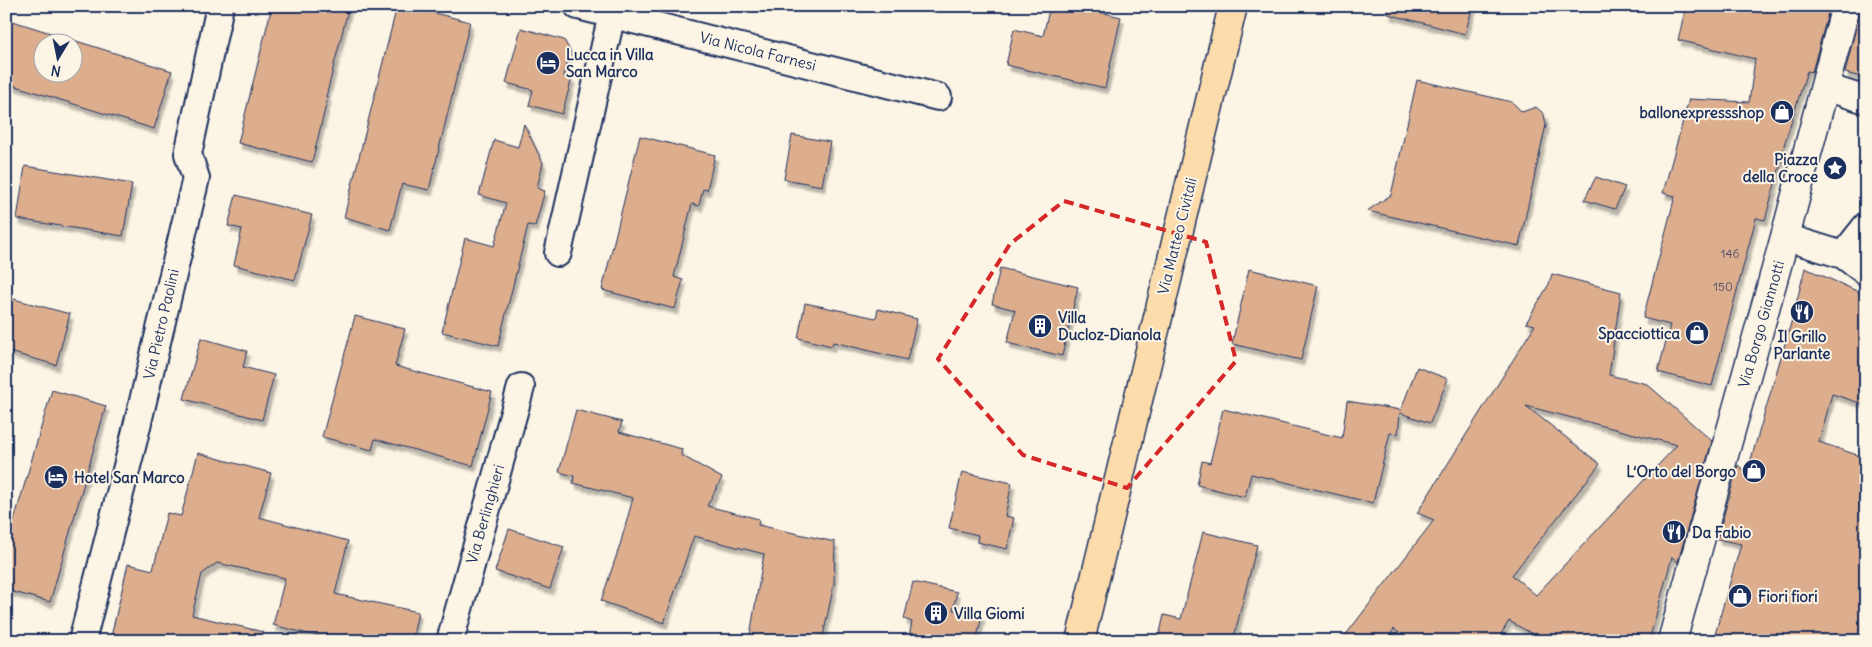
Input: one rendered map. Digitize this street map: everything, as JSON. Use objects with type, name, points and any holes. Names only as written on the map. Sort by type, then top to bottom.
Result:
[{"type":"main road","name":"Via Matteo Civitali","points":[[1080,641],[1233,6]]},
{"type":"street","name":"Via Pietro Paolini","points":[[82,641],[133,443],[196,178],[188,154],[220,6]]},
{"type":"street","name":"Via Nicola Farnesi","points":[[578,6],[938,97]]},
{"type":"street","name":"Via Borgo Giannotti","points":[[1672,641],[1785,237],[1846,6]]},
{"type":"street","points":[[558,253],[612,14]]},
{"type":"street","points":[[1825,87],[1866,100]]},
{"type":"street","points":[[1842,255],[1866,226]]},
{"type":"street","points":[[1785,237],[1842,255],[1866,272]]},
{"type":"street","name":"Via Berlinghieri","points":[[450,641],[521,387]]},
{"type":"highlighted area","points":[[1064,201],[1206,242],[1236,361],[1127,488],[1023,455],[938,359],[1010,244]]},
{"type":"building","points":[[272,6],[349,6],[312,162],[238,143]]},
{"type":"building","points":[[397,6],[407,6],[470,22],[429,190],[402,184],[390,230],[344,217]]},
{"type":"building","points":[[1050,6],[1074,6],[1121,17],[1105,88],[1006,65],[1014,29],[1043,36]]},
{"type":"building","points":[[1389,6],[1473,6],[1465,34],[1388,14]]},
{"type":"building","points":[[1686,6],[1830,6],[1812,72],[1807,71],[1781,155],[1783,155],[1765,220],[1756,218],[1712,386],[1658,372],[1670,325],[1643,318],[1675,196],[1663,193],[1689,99],[1749,102],[1755,59],[1678,40]]},
{"type":"building","points":[[1861,6],[1866,6],[1866,78],[1845,73]]},
{"type":"building","points":[[6,19],[48,32],[32,32],[32,82],[82,82],[82,43],[172,71],[154,129],[6,83]]},
{"type":"building","points":[[521,28],[564,40],[570,51],[564,76],[572,78],[562,114],[529,105],[533,90],[506,83]]},
{"type":"building","points":[[1417,80],[1512,102],[1522,112],[1536,107],[1544,114],[1546,125],[1519,246],[1367,211],[1391,195]]},
{"type":"building","points":[[524,124],[543,163],[537,188],[545,191],[535,226],[528,225],[498,346],[442,332],[465,238],[494,246],[506,203],[479,195],[494,140],[518,147]]},
{"type":"building","points":[[792,135],[830,142],[822,186],[784,179]]},
{"type":"building","points":[[640,136],[715,155],[707,190],[703,189],[699,206],[692,204],[674,277],[683,280],[675,309],[602,290]]},
{"type":"building","points":[[25,166],[132,184],[123,236],[17,219]]},
{"type":"building","points":[[1596,177],[1625,187],[1615,209],[1584,200]]},
{"type":"building","points":[[236,195],[312,215],[295,280],[234,265],[242,229],[228,226]]},
{"type":"building","name":"Villa Ducloz-Dianola","points":[[1000,268],[1078,287],[1062,356],[1007,343],[1015,310],[992,304]]},
{"type":"building","points":[[1805,268],[1866,295],[1866,405],[1832,394],[1819,442],[1866,458],[1866,641],[1713,641],[1741,544],[1717,539],[1738,465],[1747,473],[1793,316]]},
{"type":"building","points":[[1249,269],[1318,286],[1301,360],[1232,344]]},
{"type":"building","points":[[1552,274],[1621,292],[1609,375],[1647,384],[1712,441],[1678,562],[1672,557],[1649,641],[1545,641],[1509,621],[1497,641],[1410,641],[1394,629],[1386,641],[1341,641],[1434,520],[1417,513],[1535,325],[1526,323],[1549,284]],"holes":[[[1526,406],[1677,445],[1536,595],[1512,575],[1600,464]]]},
{"type":"building","points":[[6,297],[70,314],[56,365],[6,351]]},
{"type":"building","points":[[805,303],[876,318],[878,309],[917,319],[907,360],[833,342],[832,346],[798,338]]},
{"type":"building","points":[[355,316],[405,329],[395,366],[492,392],[473,466],[375,439],[372,450],[322,437]]},
{"type":"building","points":[[201,338],[247,351],[243,367],[274,375],[262,420],[184,399]]},
{"type":"building","points":[[1417,367],[1448,379],[1430,423],[1400,413],[1398,434],[1390,433],[1373,503],[1251,474],[1245,497],[1197,485],[1202,461],[1210,463],[1223,409],[1342,438],[1347,401],[1401,410]]},
{"type":"building","name":"Hotel San Marco","points":[[52,390],[106,406],[50,602],[6,590],[6,548]]},
{"type":"building","points":[[576,410],[622,422],[619,432],[682,449],[681,455],[722,478],[707,506],[759,519],[758,525],[835,542],[834,584],[822,641],[749,641],[764,554],[694,536],[664,623],[601,601],[620,545],[633,498],[573,483],[574,476],[559,472]]},
{"type":"building","points":[[198,453],[271,473],[259,517],[348,541],[335,594],[418,612],[412,641],[336,641],[273,625],[285,578],[217,563],[202,574],[192,615],[263,632],[262,641],[110,641],[128,564],[153,570],[167,513],[181,516]]},
{"type":"building","points":[[962,472],[1012,483],[1005,516],[1014,518],[1007,549],[977,542],[978,535],[949,528]]},
{"type":"building","points":[[509,529],[564,547],[550,589],[495,571]]},
{"type":"building","points":[[1203,532],[1257,545],[1233,641],[1158,641],[1164,615],[1181,619]]},
{"type":"building","name":"Villa Giomi","points":[[913,582],[957,592],[953,610],[982,616],[976,641],[908,641],[912,622],[904,619]]},
{"type":"place","name":"Lucca in Villa San Marco","points":[[548,63]]},
{"type":"place","name":"ballonexpressshop","points":[[1782,112]]},
{"type":"place","name":"Piazza della Croce","points":[[1835,168]]},
{"type":"place","name":"Il Grillo Parlante","points":[[1802,312]]},
{"type":"place","name":"Villa Ducloz-Dianola","points":[[1040,326]]},
{"type":"place","name":"Spacciottica","points":[[1697,333]]},
{"type":"place","name":"L‘Orto del Borgo","points":[[1754,471]]},
{"type":"place","name":"Hotel San Marco","points":[[56,477]]},
{"type":"place","name":"Da Fabio","points":[[1674,532]]},
{"type":"place","name":"Fiori fiori","points":[[1740,596]]},
{"type":"place","name":"Villa Giomi","points":[[936,613]]}]
